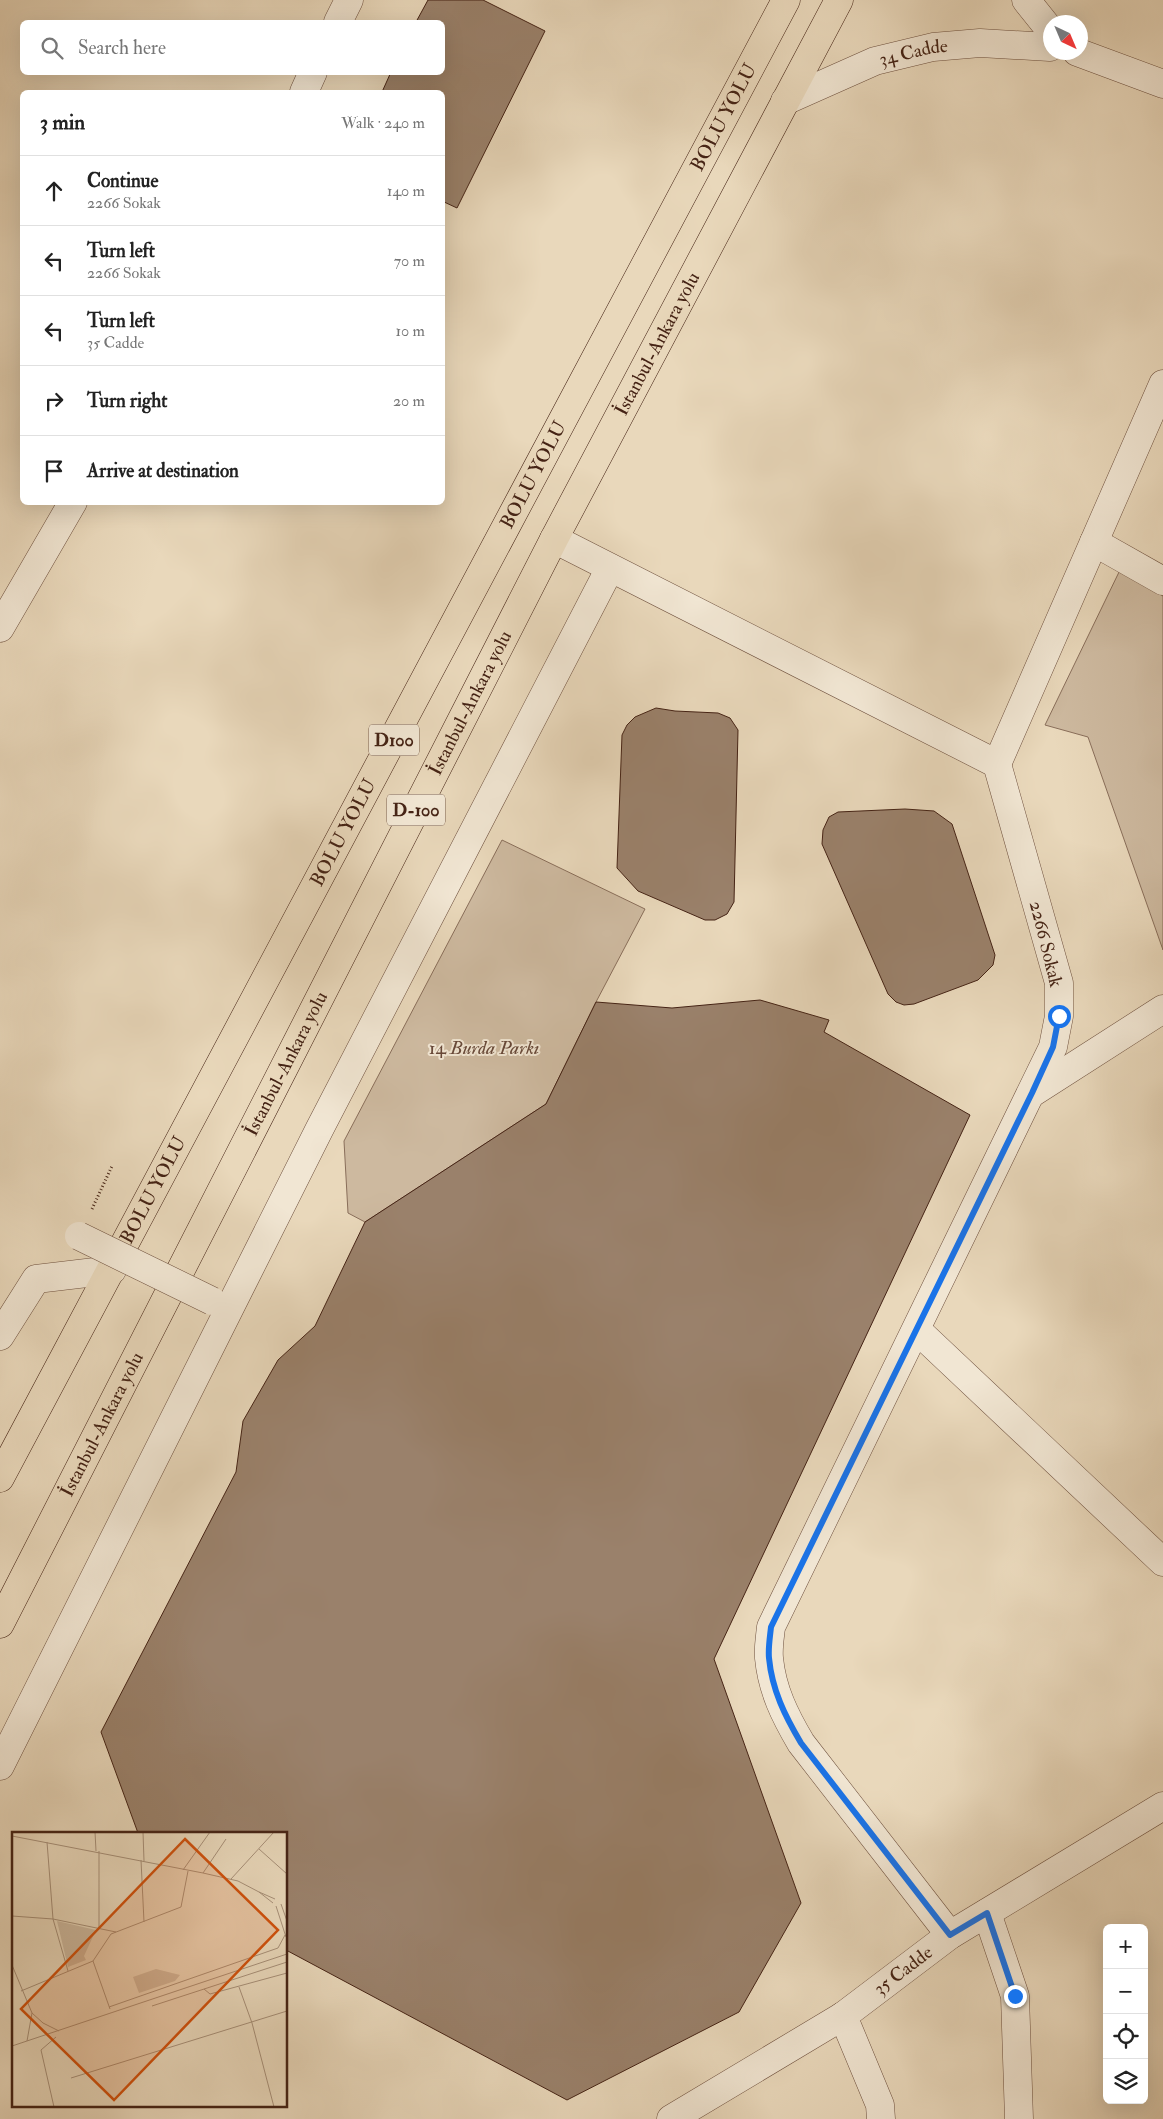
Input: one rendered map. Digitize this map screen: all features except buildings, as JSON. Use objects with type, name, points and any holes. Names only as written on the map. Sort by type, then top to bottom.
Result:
[{"type":"highway","points":[[764,42],[774,0]]},
{"type":"highway","name":"BOLU YOLU","points":[[0,1478],[786,0]]},
{"type":"highway","name":"İstanbul-Ankara yolu","points":[[0,1624],[554,539],[839,0]]},
{"type":"street","points":[[339,20],[349,0]]},
{"type":"street","points":[[1026,0],[1043,21]]},
{"type":"street","name":"34 Cadde","points":[[785,101],[875,61],[934,47],[980,43],[1043,47]]},
{"type":"street","points":[[1088,56],[1163,84]]},
{"type":"street","points":[[305,90],[312,75]]},
{"type":"street","points":[[554,539],[997,764],[1163,384]]},
{"type":"street","points":[[0,628],[71,505]]},
{"type":"street","points":[[1094,542],[1163,581]]},
{"type":"street","points":[[0,1766],[310,1147],[610,568]]},
{"type":"street","name":"2266 Sokak","points":[[950,1935],[801,1743],[786,1720],[774,1690],[768,1657],[771,1627],[1053,1047],[1059,1016],[1059,983],[997,764]]},
{"type":"street","points":[[1032,1093],[1163,1009]]},
{"type":"street","points":[[79,1236],[212,1301]]},
{"type":"street","points":[[0,1336],[36,1279],[112,1270]]},
{"type":"street","points":[[917,1330],[1163,1562]]},
{"type":"street","name":"35 Cadde","points":[[671,2119],[842,2016],[950,1935],[1163,1806]]},
{"type":"street","points":[[987,1913],[1015,1996],[1019,2119]]},
{"type":"street","points":[[842,2016],[880,2105],[881,2119]]},
{"type":"path","points":[[79,1236],[112,1166]]},
{"type":"green space","points":[[1120,570],[1163,596],[1163,950],[1088,737],[1045,725]]},
{"type":"green space","name":"14 Burda Parkı","points":[[502,840],[645,909],[596,1002],[546,1104],[365,1222],[348,1213],[344,1141]]},
{"type":"route","points":[[1015,1996],[987,1913],[950,1935],[801,1743],[786,1720],[774,1690],[768,1657],[771,1627],[1032,1093],[1053,1047],[1059,1016]]}]
